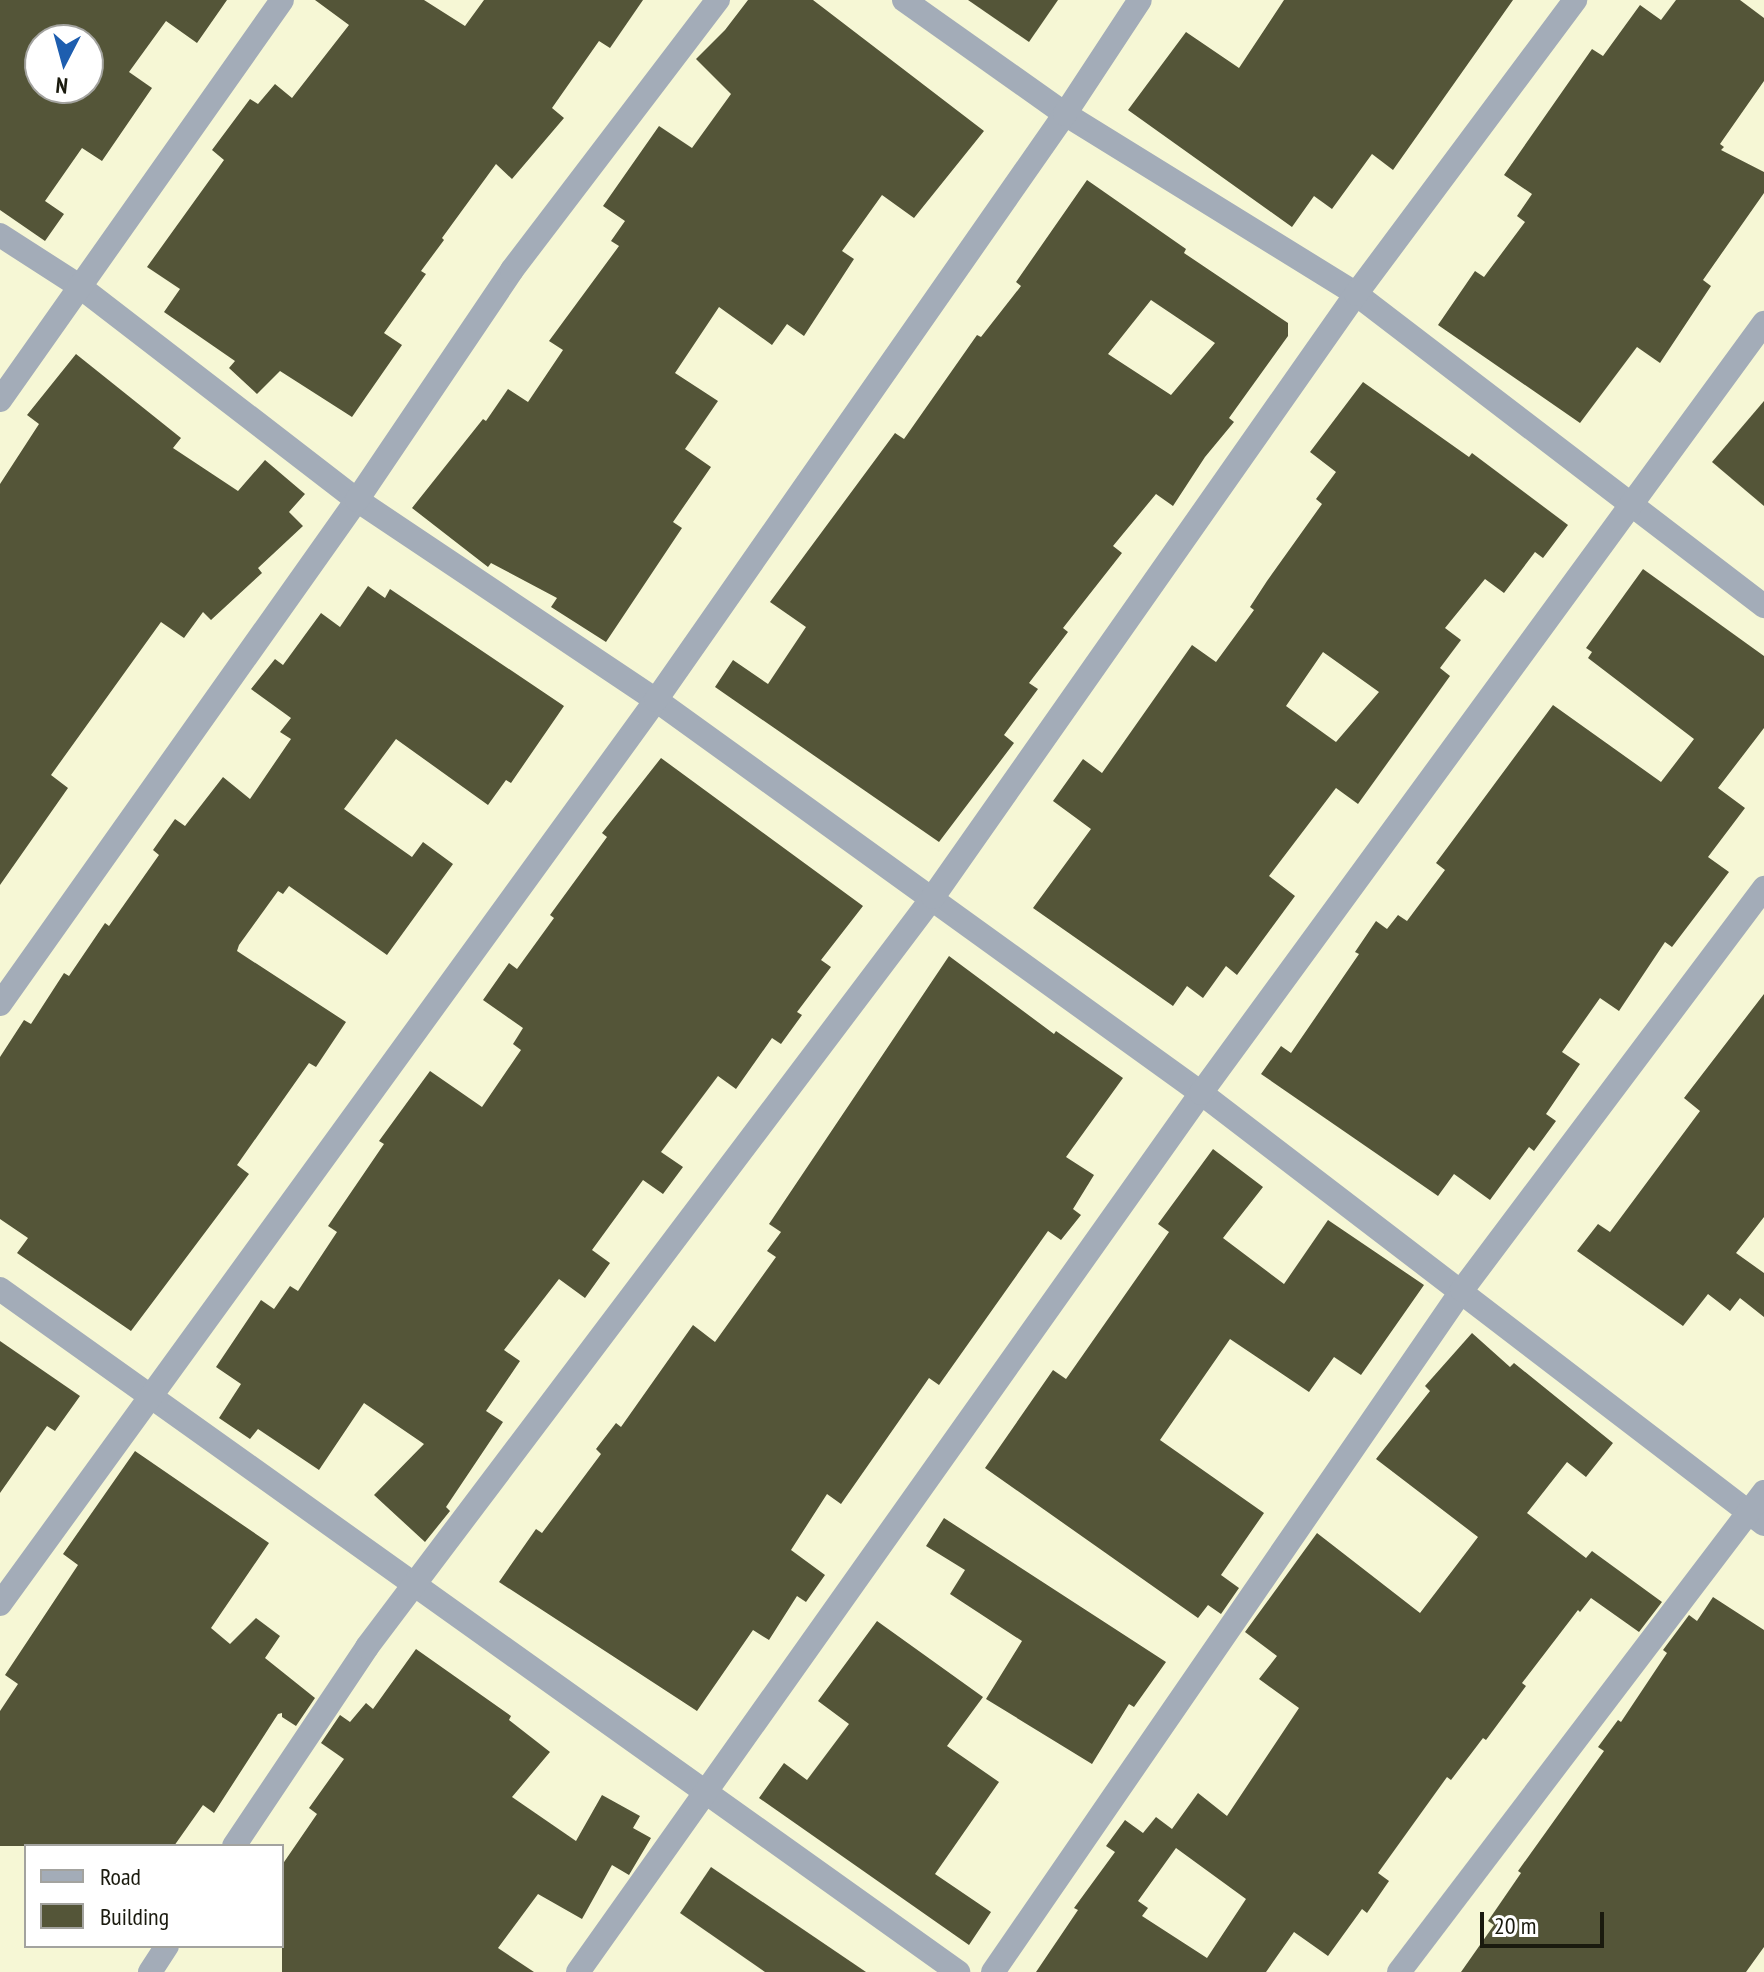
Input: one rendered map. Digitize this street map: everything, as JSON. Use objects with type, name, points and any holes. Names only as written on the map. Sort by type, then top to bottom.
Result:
[{"type":"street","points":[[0,400],[282,0]]},
{"type":"street","points":[[0,1004],[357,500],[512,270],[718,0]]},
{"type":"street","points":[[904,0],[1065,114],[1356,294],[1764,606]]},
{"type":"street","points":[[0,1604],[656,700],[1065,114],[1140,0]]},
{"type":"street","points":[[235,1844],[367,1647],[417,1585],[933,897],[1356,294],[1575,0]]},
{"type":"street","points":[[0,235],[79,286],[357,500],[656,700],[933,897],[1201,1093],[1756,1518]]},
{"type":"street","points":[[578,1972],[1201,1093],[1764,323]]},
{"type":"street","points":[[993,1972],[1462,1290],[1764,888]]},
{"type":"street","points":[[0,1289],[958,1972]]},
{"type":"street","points":[[1399,1972],[1756,1518],[1764,1492]]},
{"type":"street","points":[[150,1972],[166,1948]]},
{"type":"building","points":[[0,0],[227,0],[197,43],[166,21],[129,72],[152,88],[102,161],[82,148],[45,201],[64,214],[45,241],[0,210]]},
{"type":"building","points":[[315,0],[424,0],[465,26],[484,0],[643,0],[610,48],[599,41],[552,108],[564,118],[512,179],[496,164],[442,238],[444,240],[421,271],[426,274],[384,333],[402,345],[352,417],[280,371],[257,394],[229,368],[235,361],[164,312],[180,289],[147,267],[224,160],[212,150],[250,99],[258,104],[275,84],[292,98],[349,25]]},
{"type":"building","points":[[748,0],[813,0],[984,131],[914,218],[882,195],[842,251],[854,259],[804,336],[787,324],[772,345],[719,307],[675,373],[718,401],[685,449],[711,467],[673,522],[682,528],[606,642],[551,607],[557,598],[491,563],[488,567],[412,508],[483,419],[486,421],[508,389],[528,402],[563,350],[549,341],[619,246],[611,241],[625,221],[603,206],[659,126],[692,148],[731,94],[696,59],[725,30]]},
{"type":"building","points":[[968,0],[1058,0],[1029,42]]},
{"type":"building","points":[[1284,0],[1513,0],[1393,170],[1372,154],[1332,209],[1314,196],[1292,227],[1128,110],[1186,32],[1239,68]]},
{"type":"building","points":[[1676,0],[1740,0],[1764,18],[1764,81],[1720,144],[1724,147],[1721,150],[1764,172],[1764,193],[1703,280],[1711,286],[1660,363],[1637,347],[1580,423],[1438,325],[1475,271],[1484,277],[1525,222],[1517,216],[1532,194],[1504,175],[1592,49],[1603,56],[1640,5],[1661,20]]},
{"type":"building","points":[[1087,180],[1186,249],[1184,253],[1288,323],[1288,336],[1229,418],[1234,422],[1205,457],[1173,506],[1156,494],[1113,546],[1122,553],[1063,628],[1068,632],[1029,683],[1038,689],[1004,735],[1014,743],[939,842],[715,687],[733,660],[768,684],[806,627],[770,602],[895,433],[904,439],[977,335],[981,337],[1021,286],[1016,282]],"holes":[[[1151,300],[1215,343],[1171,395],[1108,354]]]},
{"type":"building","points":[[76,354],[181,438],[173,448],[238,491],[265,460],[305,494],[289,512],[303,526],[258,568],[262,573],[211,620],[203,612],[184,638],[161,622],[51,775],[68,788],[0,885],[0,484],[39,424],[27,415]]},
{"type":"building","points":[[1363,382],[1469,457],[1472,453],[1568,525],[1543,558],[1535,552],[1504,593],[1485,579],[1445,628],[1461,640],[1440,668],[1450,676],[1358,804],[1336,788],[1269,876],[1295,896],[1237,975],[1226,966],[1203,998],[1187,986],[1173,1006],[1033,908],[1091,829],[1053,801],[1083,759],[1102,773],[1192,645],[1216,662],[1254,610],[1250,607],[1267,581],[1322,504],[1316,499],[1336,472],[1310,452]],"holes":[[[1323,652],[1379,692],[1336,742],[1286,706]]]},
{"type":"building","points":[[1764,401],[1764,506],[1712,462]]},
{"type":"building","points":[[1643,569],[1764,656],[1764,728],[1718,788],[1745,808],[1708,857],[1729,872],[1672,947],[1665,942],[1619,1011],[1600,998],[1562,1052],[1580,1064],[1546,1114],[1556,1121],[1534,1151],[1529,1147],[1490,1200],[1454,1174],[1438,1196],[1261,1074],[1281,1046],[1291,1053],[1359,954],[1355,952],[1376,921],[1387,929],[1398,915],[1407,921],[1445,870],[1436,863],[1553,705],[1661,782],[1694,739],[1588,658],[1592,652],[1586,648]]},
{"type":"building","points":[[368,586],[385,598],[390,589],[564,706],[511,783],[506,780],[488,805],[396,739],[344,809],[412,857],[423,842],[453,864],[387,955],[289,886],[283,894],[278,891],[239,945],[237,951],[346,1022],[316,1067],[309,1063],[237,1165],[249,1174],[131,1331],[17,1253],[28,1238],[0,1219],[0,1057],[24,1020],[31,1024],[64,973],[69,976],[105,923],[109,926],[159,855],[153,850],[175,819],[185,826],[223,777],[250,799],[291,739],[280,732],[291,718],[251,689],[275,659],[283,665],[321,613],[340,627]]},
{"type":"building","points":[[661,758],[863,906],[821,960],[831,967],[797,1012],[802,1015],[781,1044],[772,1038],[736,1089],[718,1076],[661,1152],[683,1167],[663,1194],[643,1180],[592,1250],[610,1263],[585,1298],[559,1279],[504,1350],[520,1361],[486,1411],[503,1422],[446,1507],[450,1511],[425,1542],[374,1495],[424,1444],[364,1403],[319,1470],[258,1429],[250,1439],[219,1418],[241,1384],[216,1367],[261,1300],[274,1309],[290,1286],[298,1291],[337,1232],[328,1226],[384,1144],[379,1141],[430,1071],[482,1107],[521,1050],[513,1044],[523,1028],[483,1000],[509,963],[517,969],[554,918],[550,915],[607,837],[602,833]]},
{"type":"building","points":[[949,956],[1054,1034],[1056,1031],[1123,1078],[1066,1157],[1094,1175],[1073,1209],[1081,1215],[1061,1240],[1048,1231],[939,1385],[929,1378],[841,1504],[827,1494],[791,1550],[825,1575],[806,1602],[797,1596],[769,1640],[753,1630],[697,1711],[499,1582],[536,1529],[542,1533],[601,1454],[596,1449],[616,1423],[621,1427],[693,1325],[715,1342],[776,1257],[767,1251],[781,1232],[769,1224]]},
{"type":"building","points":[[1764,994],[1764,1217],[1736,1253],[1764,1273],[1764,1317],[1740,1298],[1730,1311],[1708,1294],[1683,1326],[1577,1251],[1598,1224],[1610,1232],[1700,1111],[1684,1098]]},
{"type":"building","points":[[1213,1149],[1263,1187],[1223,1238],[1284,1284],[1328,1220],[1424,1285],[1361,1375],[1334,1357],[1309,1392],[1230,1339],[1160,1440],[1264,1513],[1221,1575],[1239,1588],[1221,1614],[1208,1605],[1198,1618],[985,1468],[1053,1370],[1066,1379],[1169,1232],[1158,1224]]},
{"type":"building","points":[[1472,1333],[1510,1367],[1514,1363],[1613,1443],[1586,1477],[1567,1462],[1527,1513],[1586,1558],[1592,1551],[1662,1602],[1639,1632],[1591,1598],[1580,1612],[1578,1610],[1522,1683],[1526,1686],[1486,1740],[1483,1738],[1451,1780],[1447,1777],[1378,1873],[1389,1881],[1367,1913],[1362,1909],[1328,1956],[1294,1932],[1266,1972],[1036,1972],[1078,1910],[1074,1908],[1115,1852],[1106,1846],[1125,1820],[1143,1833],[1156,1817],[1172,1829],[1198,1793],[1227,1816],[1299,1708],[1259,1679],[1277,1656],[1245,1632],[1317,1533],[1420,1613],[1478,1537],[1376,1459],[1430,1391],[1425,1386]],"holes":[[[1176,1848],[1246,1899],[1207,1958],[1142,1916],[1148,1908],[1138,1901]]]},
{"type":"building","points":[[0,1341],[80,1396],[55,1431],[47,1426],[0,1493]]},
{"type":"building","points":[[135,1451],[269,1543],[211,1628],[230,1644],[256,1618],[280,1636],[265,1658],[315,1698],[296,1726],[282,1717],[282,1713],[278,1714],[214,1813],[203,1805],[175,1844],[0,1846],[0,1711],[18,1684],[5,1675],[78,1565],[63,1554]]},
{"type":"building","points":[[944,1518],[1166,1662],[1134,1707],[1129,1704],[1092,1764],[986,1699],[1022,1641],[950,1594],[965,1570],[926,1546]]},
{"type":"building","points":[[1713,1597],[1764,1630],[1764,1947],[1746,1972],[1461,1972],[1494,1925],[1488,1921],[1521,1873],[1518,1871],[1604,1751],[1598,1747],[1618,1720],[1621,1722],[1667,1653],[1663,1650],[1689,1615],[1697,1621]]},
{"type":"building","points":[[877,1621],[983,1697],[947,1746],[999,1782],[935,1874],[991,1912],[969,1945],[759,1798],[784,1763],[807,1780],[849,1724],[818,1701]]},
{"type":"building","points":[[416,1649],[511,1716],[509,1720],[550,1752],[512,1797],[576,1841],[602,1795],[640,1816],[633,1828],[651,1838],[629,1875],[612,1865],[582,1919],[538,1894],[498,1948],[534,1972],[282,1972],[284,1862],[317,1814],[309,1808],[344,1759],[321,1743],[340,1715],[350,1722],[366,1703],[373,1709]]},
{"type":"building","points":[[711,1867],[866,1972],[765,1972],[680,1913]]}]
